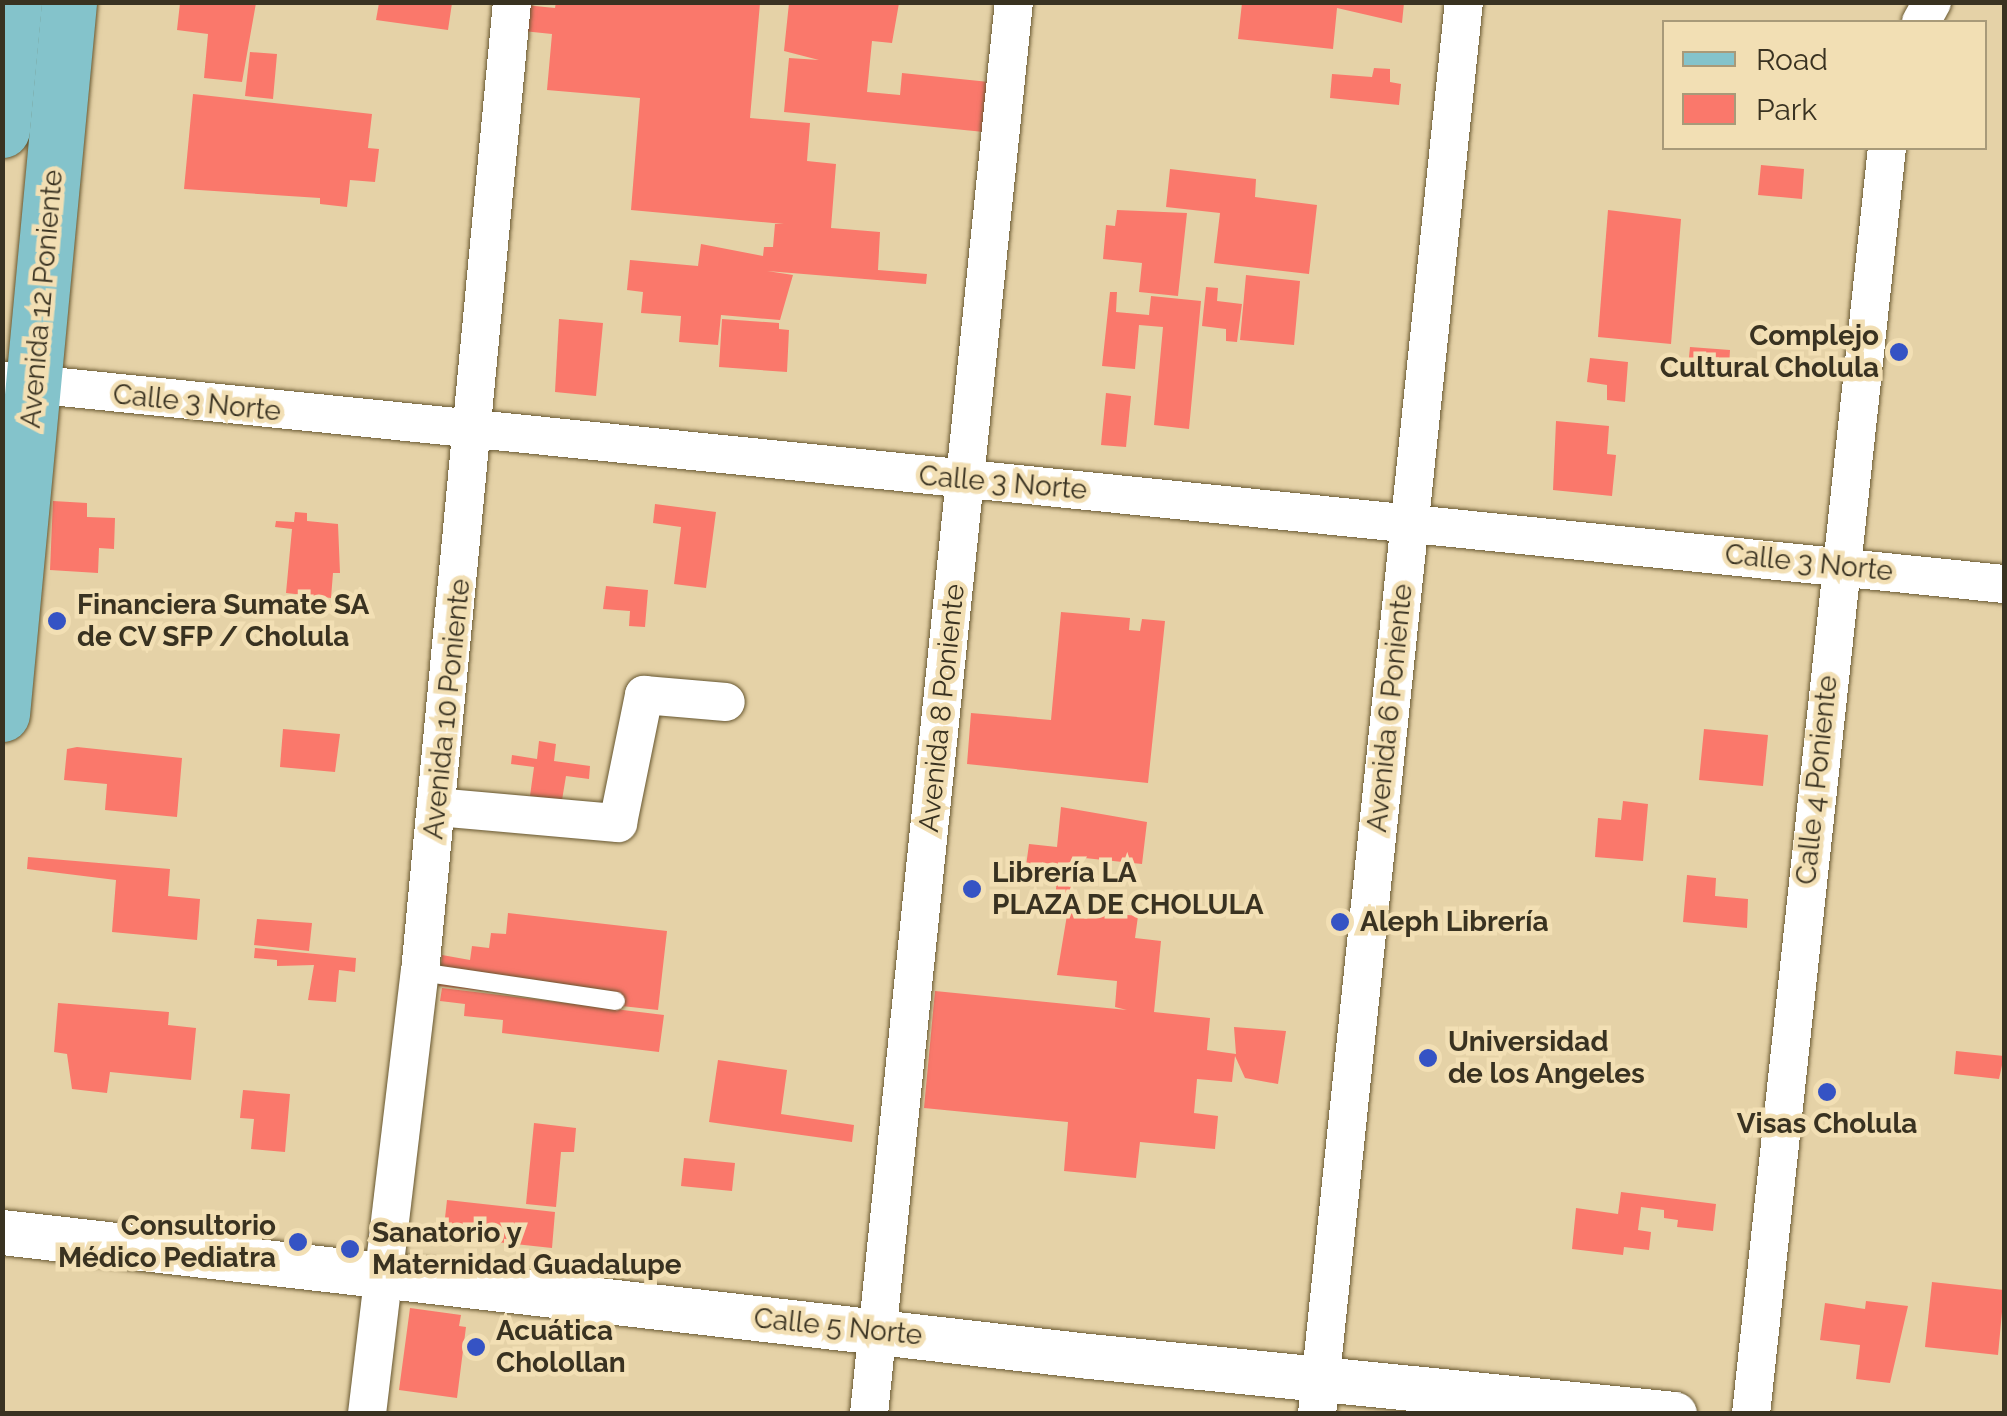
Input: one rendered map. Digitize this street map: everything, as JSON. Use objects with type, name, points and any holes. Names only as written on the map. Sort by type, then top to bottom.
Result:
[{"type":"main road","points":[[2,130],[14,2]]},
{"type":"main road","name":"Avenida 12 Poniente","points":[[2,714],[18,384],[69,2]]},
{"type":"street","name":"Avenida 10 Poniente","points":[[366,1414],[420,972],[512,2]]},
{"type":"street","name":"Avenida 8 Poniente","points":[[869,1414],[1014,2]]},
{"type":"street","name":"Avenida 6 Poniente","points":[[1319,1396],[1464,2]]},
{"type":"street","name":"Calle 4 Poniente","points":[[1750,1414],[1887,150]]},
{"type":"street","name":"Calle 3 Norte","points":[[18,384],[474,432],[1410,521],[2004,584]]},
{"type":"street","points":[[436,807],[618,823],[644,695],[726,702]]},
{"type":"street","name":"Calle 5 Norte","points":[[2,1232],[877,1331],[1319,1396],[1674,1414]]},
{"type":"lane","points":[[420,972],[616,1000]]},
{"type":"green space","points":[[556,2],[760,3],[750,118],[810,123],[807,161],[836,164],[831,228],[880,232],[878,270],[927,274],[926,284],[767,271],[793,275],[780,320],[721,315],[718,345],[679,342],[681,316],[641,313],[643,292],[627,290],[630,260],[698,266],[701,244],[763,256],[764,247],[773,247],[775,224],[784,224],[631,210],[640,98],[547,90],[552,34],[523,31],[525,5],[555,8]]},
{"type":"green space","points":[[1242,2],[1404,3],[1402,23],[1337,8],[1333,49],[1238,39]]},
{"type":"green space","points":[[180,3],[256,3],[242,82],[204,78],[208,34],[177,30]]},
{"type":"green space","points":[[379,3],[452,3],[448,30],[376,20]]},
{"type":"green space","points":[[789,3],[899,3],[892,43],[872,41],[867,92],[900,95],[902,73],[989,82],[984,132],[784,112],[789,58],[819,60],[784,51]]},
{"type":"green space","points":[[250,52],[277,54],[273,99],[245,96]]},
{"type":"green space","points":[[1374,68],[1390,69],[1390,82],[1401,84],[1399,105],[1330,98],[1332,74],[1372,77]]},
{"type":"green space","points":[[193,94],[372,114],[368,148],[379,149],[375,182],[350,180],[347,207],[320,204],[320,198],[184,189]]},
{"type":"green space","points":[[1761,165],[1804,169],[1802,199],[1758,195]]},
{"type":"green space","points":[[1170,169],[1256,179],[1255,197],[1317,205],[1309,274],[1214,263],[1220,213],[1166,207]]},
{"type":"green space","points":[[1117,210],[1187,213],[1178,296],[1139,292],[1142,263],[1103,259],[1106,225],[1115,226]]},
{"type":"green space","points":[[1608,210],[1681,219],[1671,344],[1598,337]]},
{"type":"green space","points":[[1246,275],[1300,281],[1294,345],[1240,340]]},
{"type":"green space","points":[[1206,287],[1218,288],[1217,301],[1242,304],[1237,342],[1226,341],[1226,329],[1202,326]]},
{"type":"green space","points":[[1110,292],[1117,292],[1116,312],[1149,315],[1151,296],[1201,301],[1189,429],[1154,425],[1163,327],[1139,325],[1135,369],[1102,366]]},
{"type":"green space","points":[[559,319],[603,323],[596,396],[555,392]]},
{"type":"green space","points":[[722,319],[779,323],[779,329],[789,330],[787,372],[719,367]]},
{"type":"green space","points":[[1690,347],[1730,350],[1728,380],[1687,377]]},
{"type":"green space","points":[[1590,358],[1628,362],[1625,402],[1607,400],[1607,385],[1587,382]]},
{"type":"green space","points":[[1106,393],[1131,396],[1126,447],[1101,445]]},
{"type":"green space","points":[[1556,421],[1609,426],[1607,454],[1616,455],[1612,496],[1553,490]]},
{"type":"green space","points":[[53,501],[87,503],[87,517],[115,518],[114,549],[99,548],[98,573],[50,570]]},
{"type":"green space","points":[[655,504],[716,512],[706,588],[674,584],[681,527],[653,523]]},
{"type":"green space","points":[[295,512],[307,513],[307,521],[338,524],[340,573],[333,573],[331,598],[286,593],[292,529],[275,527],[276,521],[294,522]]},
{"type":"green space","points":[[606,586],[648,590],[645,627],[629,626],[630,611],[603,609]]},
{"type":"green space","points":[[1061,612],[1130,618],[1129,630],[1140,631],[1142,619],[1165,621],[1148,783],[967,764],[971,713],[1051,720]]},
{"type":"green space","points":[[283,729],[340,734],[335,772],[280,767]]},
{"type":"green space","points":[[1704,729],[1768,735],[1763,786],[1699,780]]},
{"type":"green space","points":[[539,741],[556,744],[554,761],[590,766],[589,779],[566,776],[562,800],[530,796],[534,767],[511,764],[512,755],[537,759]]},
{"type":"green space","points":[[67,749],[182,758],[177,817],[105,810],[107,784],[64,780]]},
{"type":"green space","points":[[1623,801],[1648,804],[1643,861],[1595,857],[1598,818],[1621,820]]},
{"type":"green space","points":[[1061,807],[1147,822],[1142,864],[1075,857],[1070,906],[1055,898],[1058,870],[1026,866],[1029,844],[1057,847]]},
{"type":"green space","points":[[28,857],[170,869],[168,896],[200,899],[197,940],[112,932],[116,880],[27,869]]},
{"type":"green space","points":[[1687,875],[1716,878],[1715,896],[1748,899],[1747,928],[1683,922]]},
{"type":"green space","points":[[1068,909],[1138,916],[1135,938],[1161,941],[1154,1012],[1210,1018],[1207,1050],[1236,1054],[1234,1027],[1286,1031],[1278,1084],[1245,1078],[1235,1056],[1232,1082],[1197,1079],[1194,1113],[1218,1116],[1215,1149],[1140,1142],[1136,1178],[1064,1171],[1068,1122],[924,1108],[935,991],[1127,1010],[1115,1007],[1117,981],[1057,975]]},
{"type":"green space","points":[[508,913],[667,931],[658,1010],[439,986],[442,955],[470,960],[472,946],[489,948],[491,933],[506,934]]},
{"type":"green space","points":[[257,919],[312,923],[309,951],[254,945]]},
{"type":"green space","points":[[255,948],[356,958],[355,972],[339,970],[336,1002],[308,1000],[314,965],[277,966],[277,960],[254,958]]},
{"type":"green space","points":[[442,988],[664,1015],[659,1052],[502,1033],[503,1020],[464,1016],[465,1004],[440,1001]]},
{"type":"green space","points":[[58,1003],[169,1012],[168,1025],[196,1028],[191,1080],[110,1072],[107,1093],[72,1089],[67,1054],[54,1052]]},
{"type":"green space","points":[[1956,1051],[2004,1056],[1999,1079],[1954,1074]]},
{"type":"green space","points":[[718,1060],[787,1070],[781,1114],[854,1125],[852,1142],[709,1122]]},
{"type":"green space","points":[[243,1090],[290,1094],[285,1152],[251,1149],[254,1119],[240,1118]]},
{"type":"green space","points":[[534,1123],[576,1128],[574,1152],[561,1152],[556,1207],[526,1204]]},
{"type":"green space","points":[[684,1158],[735,1163],[732,1191],[681,1186]]},
{"type":"green space","points":[[1621,1192],[1716,1204],[1713,1231],[1677,1227],[1678,1220],[1664,1218],[1664,1210],[1641,1207],[1638,1230],[1651,1232],[1649,1250],[1624,1247],[1623,1255],[1572,1249],[1576,1208],[1618,1214]]},
{"type":"green space","points":[[447,1200],[555,1212],[552,1248],[443,1236]]},
{"type":"green space","points":[[1932,1282],[2004,1290],[1998,1355],[1925,1347]]},
{"type":"green space","points":[[1866,1301],[1908,1306],[1890,1383],[1856,1379],[1860,1345],[1820,1340],[1825,1303],[1865,1309]]},
{"type":"green space","points":[[410,1308],[461,1315],[459,1326],[466,1327],[457,1398],[399,1390]]},
{"type":"place","name":"Complejo Cultural Cholula","points":[[1899,352]]},
{"type":"place","name":"Financiera Sumate SA de CV SFP / Cholula","points":[[57,621]]},
{"type":"place","name":"Librería LA PLAZA DE CHOLULA","points":[[972,889]]},
{"type":"place","name":"Aleph Librería","points":[[1340,922]]},
{"type":"place","name":"Universidad de los Angeles","points":[[1428,1058]]},
{"type":"place","name":"Visas Cholula","points":[[1827,1092]]},
{"type":"place","name":"Consultorio Médico Pediatra","points":[[298,1242]]},
{"type":"place","name":"Sanatorio y Maternidad Guadalupe","points":[[350,1249]]},
{"type":"place","name":"Acuática Cholollan","points":[[476,1347]]}]
